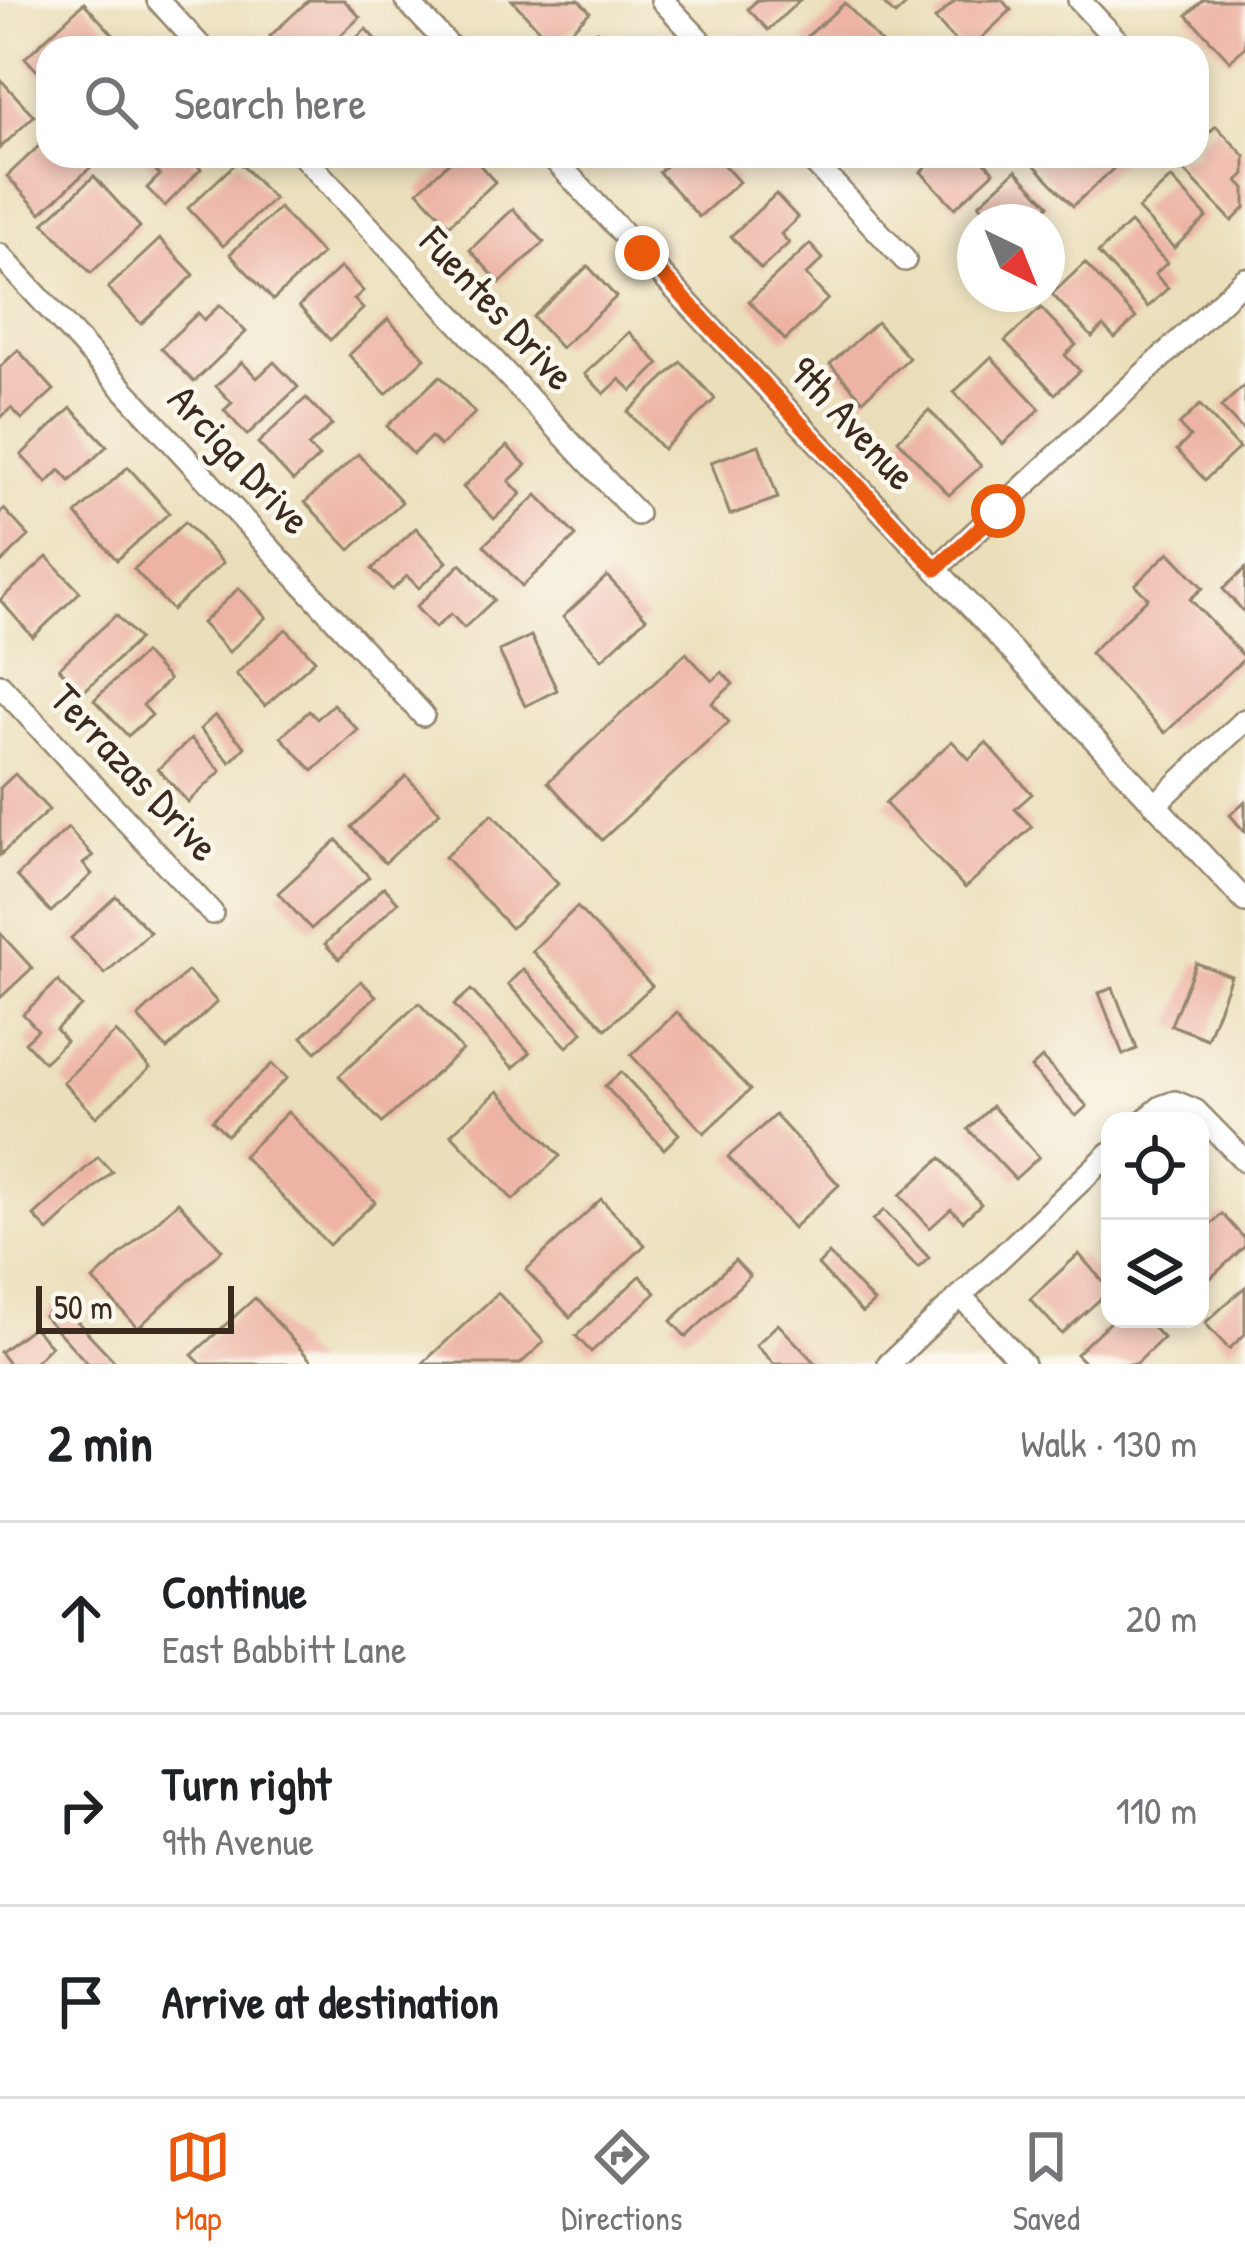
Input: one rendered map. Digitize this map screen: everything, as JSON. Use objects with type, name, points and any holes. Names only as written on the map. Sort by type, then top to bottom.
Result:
[{"type":"street","points":[[158,0],[191,36]]},
{"type":"street","points":[[406,0],[440,36]]},
{"type":"street","points":[[662,0],[695,36]]},
{"type":"street","points":[[1079,0],[1113,36]]},
{"type":"street","name":"Fuentes Drive","points":[[314,168],[637,514]]},
{"type":"street","name":"9th Avenue","points":[[562,168],[1245,901]]},
{"type":"street","points":[[819,168],[905,260]]},
{"type":"street","name":"Arciga Drive","points":[[0,255],[423,715]]},
{"type":"street","points":[[936,569],[1245,279]]},
{"type":"street","name":"Terrazas Drive","points":[[0,685],[212,913]]},
{"type":"street","points":[[1156,805],[1245,720]]},
{"type":"street","points":[[1159,1112],[1175,1102],[1197,1112]]},
{"type":"street","points":[[1209,1124],[1245,1160]]},
{"type":"street","points":[[889,1364],[1101,1162]]},
{"type":"street","points":[[961,1296],[1023,1364]]},
{"type":"building","points":[[309,0],[344,0],[360,17],[340,36],[270,36]]},
{"type":"building","points":[[512,0],[579,0],[590,12],[565,36],[545,36]]},
{"type":"building","points":[[757,0],[800,0],[768,30],[748,9]]},
{"type":"building","points":[[880,0],[911,0],[895,15]]},
{"type":"building","points":[[956,0],[1002,0],[1011,10],[984,36],[951,36],[935,19]]},
{"type":"building","points":[[1203,0],[1245,0],[1245,47],[1230,61],[1187,15]]},
{"type":"building","points":[[84,3],[114,36],[49,36]]},
{"type":"building","points":[[845,3],[875,36],[808,36]]},
{"type":"building","points":[[36,48],[36,69],[25,58]]},
{"type":"building","points":[[0,79],[34,116],[0,148]]},
{"type":"building","points":[[1216,126],[1245,156],[1245,174],[1238,181],[1245,188],[1245,208],[1232,221],[1182,168],[1209,168],[1209,133]]},
{"type":"building","points":[[36,149],[36,168],[90,168],[41,213],[7,176]]},
{"type":"building","points":[[153,168],[201,169],[165,206],[147,188],[160,175]]},
{"type":"building","points":[[231,168],[245,168],[274,199],[223,246],[188,208]]},
{"type":"building","points":[[443,168],[483,168],[495,182],[449,225],[418,191]]},
{"type":"building","points":[[664,168],[726,168],[739,182],[699,217],[659,172]]},
{"type":"building","points":[[925,168],[990,168],[994,172],[955,208],[921,172]]},
{"type":"building","points":[[1037,168],[1114,168],[1073,206]]},
{"type":"building","points":[[1016,170],[1048,204],[979,204]]},
{"type":"building","points":[[94,176],[140,227],[91,273],[44,223]]},
{"type":"building","points":[[1171,178],[1207,217],[1174,248],[1138,209]]},
{"type":"building","points":[[776,194],[798,218],[781,234],[789,243],[761,269],[731,236]]},
{"type":"building","points":[[279,208],[322,254],[273,300],[230,254]]},
{"type":"building","points":[[513,209],[544,242],[500,283],[470,250]]},
{"type":"building","points":[[1130,223],[1167,263],[1155,274],[1168,288],[1148,307],[1098,253]]},
{"type":"building","points":[[160,239],[194,275],[141,324],[108,288]]},
{"type":"building","points":[[810,244],[823,259],[806,275],[828,299],[785,340],[749,301]]},
{"type":"building","points":[[1085,263],[1136,318],[1115,338],[1103,326],[1092,337],[1065,308],[1065,282]]},
{"type":"building","points":[[588,266],[616,297],[561,348],[533,317]]},
{"type":"building","points":[[341,267],[363,291],[354,299],[363,309],[330,340],[299,306]]},
{"type":"building","points":[[220,305],[246,332],[194,382],[161,348],[198,313],[204,320]]},
{"type":"building","points":[[1037,312],[1045,312],[1076,345],[1065,355],[1080,371],[1055,394],[1005,341]]},
{"type":"building","points":[[388,319],[425,358],[386,394],[349,355]]},
{"type":"building","points":[[877,322],[909,358],[863,400],[830,364]]},
{"type":"building","points":[[629,332],[659,364],[632,391],[620,379],[604,394],[585,374]]},
{"type":"building","points":[[18,350],[54,390],[22,419],[11,408],[0,418],[0,367]]},
{"type":"building","points":[[991,357],[1040,409],[1003,444],[954,392]]},
{"type":"building","points":[[242,362],[257,378],[274,362],[298,387],[247,435],[224,410],[232,403],[216,386]]},
{"type":"building","points":[[681,362],[715,399],[663,449],[628,412]]},
{"type":"building","points":[[440,376],[475,413],[440,446],[431,437],[413,454],[387,426]]},
{"type":"building","points":[[1245,385],[1245,432],[1221,407]]},
{"type":"building","points":[[306,398],[332,425],[308,446],[319,457],[293,481],[258,443]]},
{"type":"building","points":[[1200,405],[1239,448],[1205,480],[1177,450],[1190,437],[1179,425]]},
{"type":"building","points":[[71,408],[107,446],[70,481],[60,470],[47,483],[21,455]]},
{"type":"building","points":[[929,410],[981,466],[949,495],[898,440]]},
{"type":"building","points":[[759,445],[778,498],[730,515],[711,462]]},
{"type":"building","points":[[507,446],[526,465],[509,481],[521,494],[494,519],[463,487]]},
{"type":"building","points":[[358,454],[402,502],[350,550],[305,502]]},
{"type":"building","points":[[128,467],[169,513],[117,560],[76,514]]},
{"type":"building","points":[[537,495],[576,536],[522,586],[484,545]]},
{"type":"building","points":[[4,509],[29,536],[0,564],[0,513]]},
{"type":"building","points":[[185,522],[223,563],[172,610],[134,569]]},
{"type":"building","points":[[416,528],[447,562],[419,588],[407,576],[392,590],[372,569]]},
{"type":"building","points":[[1169,552],[1203,588],[1190,599],[1245,658],[1165,733],[1090,653],[1148,598],[1135,585]]},
{"type":"building","points":[[47,557],[80,592],[33,637],[0,600]]},
{"type":"building","points":[[461,564],[494,600],[464,628],[451,614],[435,628],[416,607]]},
{"type":"building","points":[[1245,569],[1245,613],[1223,589]]},
{"type":"building","points":[[607,576],[646,618],[602,659],[563,617]]},
{"type":"building","points":[[239,588],[266,617],[229,652],[202,623]]},
{"type":"building","points":[[116,615],[139,639],[82,693],[59,668]]},
{"type":"building","points":[[286,629],[315,660],[265,706],[236,674]]},
{"type":"building","points":[[531,636],[557,690],[525,706],[499,651]]},
{"type":"building","points":[[144,653],[169,680],[143,705],[152,715],[128,736],[94,700]]},
{"type":"building","points":[[686,653],[712,681],[722,672],[733,684],[712,703],[729,722],[602,840],[548,782]]},
{"type":"building","points":[[333,704],[358,730],[313,771],[281,737],[309,711],[317,719]]},
{"type":"building","points":[[215,715],[245,747],[230,762],[200,729]]},
{"type":"building","points":[[191,739],[221,771],[188,802],[158,769]]},
{"type":"building","points":[[952,741],[969,759],[986,743],[1032,794],[1015,809],[1032,827],[965,888],[885,803]]},
{"type":"building","points":[[15,774],[49,810],[0,855],[0,788]]},
{"type":"building","points":[[406,776],[440,812],[385,863],[351,827]]},
{"type":"building","points":[[1245,801],[1245,832],[1230,815]]},
{"type":"building","points":[[492,814],[558,884],[511,928],[445,857]]},
{"type":"building","points":[[68,828],[93,856],[83,864],[92,874],[51,912],[17,876]]},
{"type":"building","points":[[337,840],[369,877],[311,929],[278,893]]},
{"type":"building","points":[[384,887],[398,902],[339,959],[325,944]]},
{"type":"building","points":[[116,896],[150,932],[105,974],[71,938]]},
{"type":"building","points":[[577,907],[652,986],[606,1029],[532,951]]},
{"type":"building","points":[[0,933],[32,968],[0,998]]},
{"type":"building","points":[[1196,963],[1231,976],[1207,1039],[1171,1025]]},
{"type":"building","points":[[523,969],[583,1032],[567,1047],[508,984]]},
{"type":"building","points":[[188,971],[217,1002],[167,1049],[138,1017]]},
{"type":"building","points":[[58,981],[81,1006],[56,1029],[66,1041],[44,1062],[25,1042],[38,1030],[23,1014]]},
{"type":"building","points":[[361,981],[376,996],[316,1052],[302,1037]]},
{"type":"building","points":[[1113,988],[1137,1049],[1123,1055],[1099,993]]},
{"type":"building","points":[[471,990],[530,1053],[513,1068],[454,1005]]},
{"type":"building","points":[[419,1003],[462,1050],[382,1123],[339,1076]]},
{"type":"building","points":[[677,1012],[750,1090],[704,1133],[631,1055]]},
{"type":"building","points":[[116,1032],[150,1068],[96,1117],[63,1082]]},
{"type":"building","points":[[1042,1058],[1087,1106],[1076,1116],[1031,1068]]},
{"type":"building","points":[[272,1064],[287,1078],[227,1135],[212,1120]]},
{"type":"building","points":[[621,1072],[679,1134],[664,1149],[605,1086]]},
{"type":"building","points":[[498,1091],[560,1156],[513,1200],[451,1134]]},
{"type":"building","points":[[992,1106],[1039,1157],[1015,1179],[968,1129]]},
{"type":"building","points":[[288,1112],[375,1202],[329,1245],[243,1156]]},
{"type":"building","points":[[775,1115],[839,1185],[793,1228],[728,1157]]},
{"type":"building","points":[[98,1157],[112,1172],[48,1231],[34,1216]]},
{"type":"building","points":[[941,1158],[981,1204],[963,1221],[951,1209],[930,1228],[900,1195]]},
{"type":"building","points":[[601,1199],[645,1245],[570,1317],[526,1270]]},
{"type":"building","points":[[178,1202],[222,1250],[138,1328],[93,1280]]},
{"type":"building","points":[[884,1210],[929,1258],[918,1268],[873,1220]]},
{"type":"building","points":[[1222,1214],[1245,1239],[1245,1246],[1209,1280],[1209,1226]]},
{"type":"building","points":[[829,1254],[874,1302],[862,1313],[818,1265]]},
{"type":"building","points":[[1079,1254],[1101,1280],[1101,1298],[1062,1334],[1030,1299]]},
{"type":"building","points":[[735,1260],[750,1276],[686,1337],[671,1321]]},
{"type":"building","points":[[640,1276],[656,1293],[591,1352],[576,1336]]},
{"type":"building","points":[[1245,1287],[1245,1334],[1229,1349],[1209,1327],[1209,1319]]},
{"type":"building","points":[[498,1293],[544,1342],[520,1364],[422,1364]]},
{"type":"building","points":[[255,1298],[314,1364],[201,1364],[192,1355]]},
{"type":"building","points":[[59,1302],[117,1364],[88,1364],[44,1316]]},
{"type":"building","points":[[778,1324],[816,1364],[774,1364],[756,1345]]},
{"type":"building","points":[[33,1327],[51,1346],[33,1364],[9,1364],[0,1352]]},
{"type":"building","points":[[1103,1328],[1154,1328],[1163,1338],[1136,1364],[1086,1364],[1076,1354]]},
{"type":"route","points":[[642,253],[936,569],[998,511]]}]
